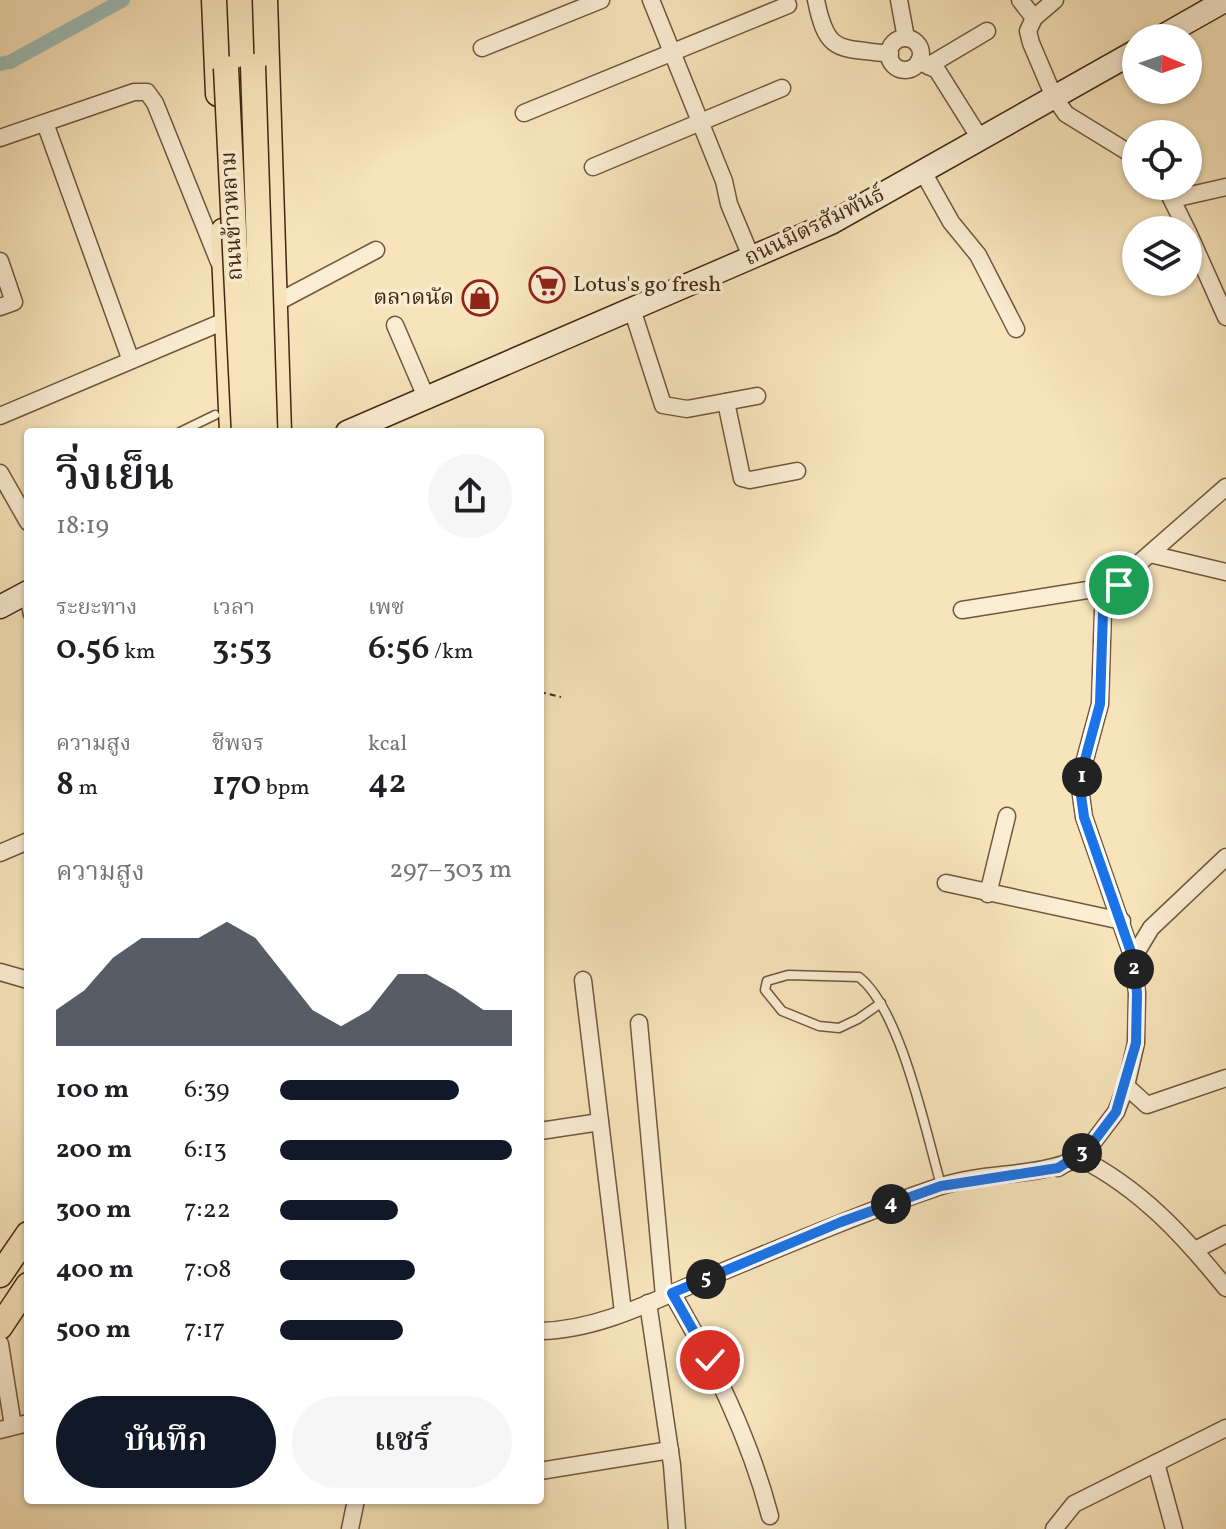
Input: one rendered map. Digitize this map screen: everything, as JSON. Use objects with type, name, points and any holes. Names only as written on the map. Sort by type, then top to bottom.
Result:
[{"type":"main road","points":[[214,0],[227,320],[224,424]]},
{"type":"main road","name":"ถนนข้าวหลาม","points":[[223,0],[244,428]]},
{"type":"main road","name":"ถนนข้าวหลาม","points":[[251,0],[265,428]]},
{"type":"main road","points":[[265,0],[279,428]]},
{"type":"main road","points":[[222,221],[234,257],[241,264],[250,266],[259,262],[265,253],[271,219]]},
{"type":"main road","points":[[228,365],[241,403],[257,412],[266,408],[272,399],[277,370]]},
{"type":"main road","points":[[0,1275],[24,1240]]},
{"type":"main road","points":[[0,1327],[24,1291]]},
{"type":"street","points":[[482,48],[601,0]]},
{"type":"street","points":[[651,0],[724,181],[729,204],[757,256]]},
{"type":"street","points":[[816,0],[824,34],[830,41],[840,48],[890,54]]},
{"type":"street","points":[[899,0],[906,38],[919,46],[933,82],[976,143]]},
{"type":"street","points":[[1020,0],[1034,18]]},
{"type":"street","points":[[1055,0],[1034,18],[1028,31],[1054,97],[1066,114],[1122,148]]},
{"type":"street","points":[[1184,24],[1226,0]]},
{"type":"street","points":[[524,113],[671,50],[788,5]]},
{"type":"street","points":[[906,38],[893,45],[890,54],[893,64],[902,70],[924,64],[987,31]]},
{"type":"street","name":"ถนนมิตรสัมพันธ์","points":[[356,428],[831,223],[1122,59]]},
{"type":"street","points":[[593,167],[782,88]]},
{"type":"street","points":[[0,138],[134,92],[147,92],[155,103],[224,274]]},
{"type":"street","points":[[45,123],[130,358]]},
{"type":"street","points":[[923,172],[951,222],[978,255],[1016,329]]},
{"type":"street","points":[[1202,190],[1226,187]]},
{"type":"street","points":[[274,304],[376,250]]},
{"type":"street","points":[[0,261],[14,302],[0,307]]},
{"type":"street","points":[[1202,263],[1226,317]]},
{"type":"street","points":[[632,309],[663,405],[687,409],[757,396]]},
{"type":"street","points":[[0,416],[130,358],[227,320]]},
{"type":"street","points":[[395,325],[426,397]]},
{"type":"street","points":[[726,402],[742,478],[750,480],[797,471]]},
{"type":"street","points":[[0,473],[24,511]]},
{"type":"street","points":[[1058,1168],[1088,1149],[1116,1112],[1136,1043],[1137,993],[1133,958],[1084,817],[1080,788],[1100,704],[1103,611],[1119,585],[1226,487]]},
{"type":"street","points":[[1150,554],[1226,572]]},
{"type":"street","points":[[962,610],[1119,585]]},
{"type":"street","points":[[0,607],[24,601]]},
{"type":"street","points":[[988,894],[1007,816]]},
{"type":"street","points":[[0,853],[24,843]]},
{"type":"street","points":[[1133,958],[1151,928],[1226,857]]},
{"type":"street","points":[[946,883],[1122,921]]},
{"type":"street","points":[[0,972],[24,979]]},
{"type":"street","points":[[583,980],[623,1312]]},
{"type":"street","points":[[639,1023],[668,1294],[710,1360],[739,1423],[756,1464],[770,1516]]},
{"type":"street","points":[[1126,1086],[1147,1105],[1225,1080]]},
{"type":"street","points":[[544,1130],[600,1122]]},
{"type":"street","points":[[544,1331],[572,1330],[648,1303],[841,1222],[941,1186],[1058,1168],[1080,1158],[1110,1173],[1146,1200],[1195,1250],[1226,1288]]},
{"type":"street","points":[[1195,1250],[1226,1234]]},
{"type":"street","points":[[648,1303],[670,1450],[677,1529]]},
{"type":"street","points":[[0,1344],[14,1426]]},
{"type":"street","points":[[1054,1529],[1074,1504],[1226,1428]]},
{"type":"street","points":[[544,1470],[670,1450]]},
{"type":"street","points":[[1156,1463],[1174,1529]]},
{"type":"street","points":[[350,1529],[355,1504]]},
{"type":"lane","points":[[202,428],[224,424]]},
{"type":"lane","points":[[881,1003],[839,1028],[819,1026],[782,1011],[765,990],[767,981],[788,975],[859,977],[868,985],[881,1003],[903,1057],[941,1186]]},
{"type":"path","points":[[544,693],[561,697]]},
{"type":"waterway","points":[[0,64],[10,62],[123,0]]},
{"type":"place","name":"Lotus's go fresh","points":[[547,285]]},
{"type":"place","name":"ตลาดนัด","points":[[480,298]]},
{"type":"route","points":[[710,1360],[672,1293],[841,1222],[941,1186],[1058,1168],[1088,1149],[1116,1112],[1136,1043],[1137,993],[1133,958],[1084,817],[1080,788],[1100,704],[1103,611],[1119,585]]}]
